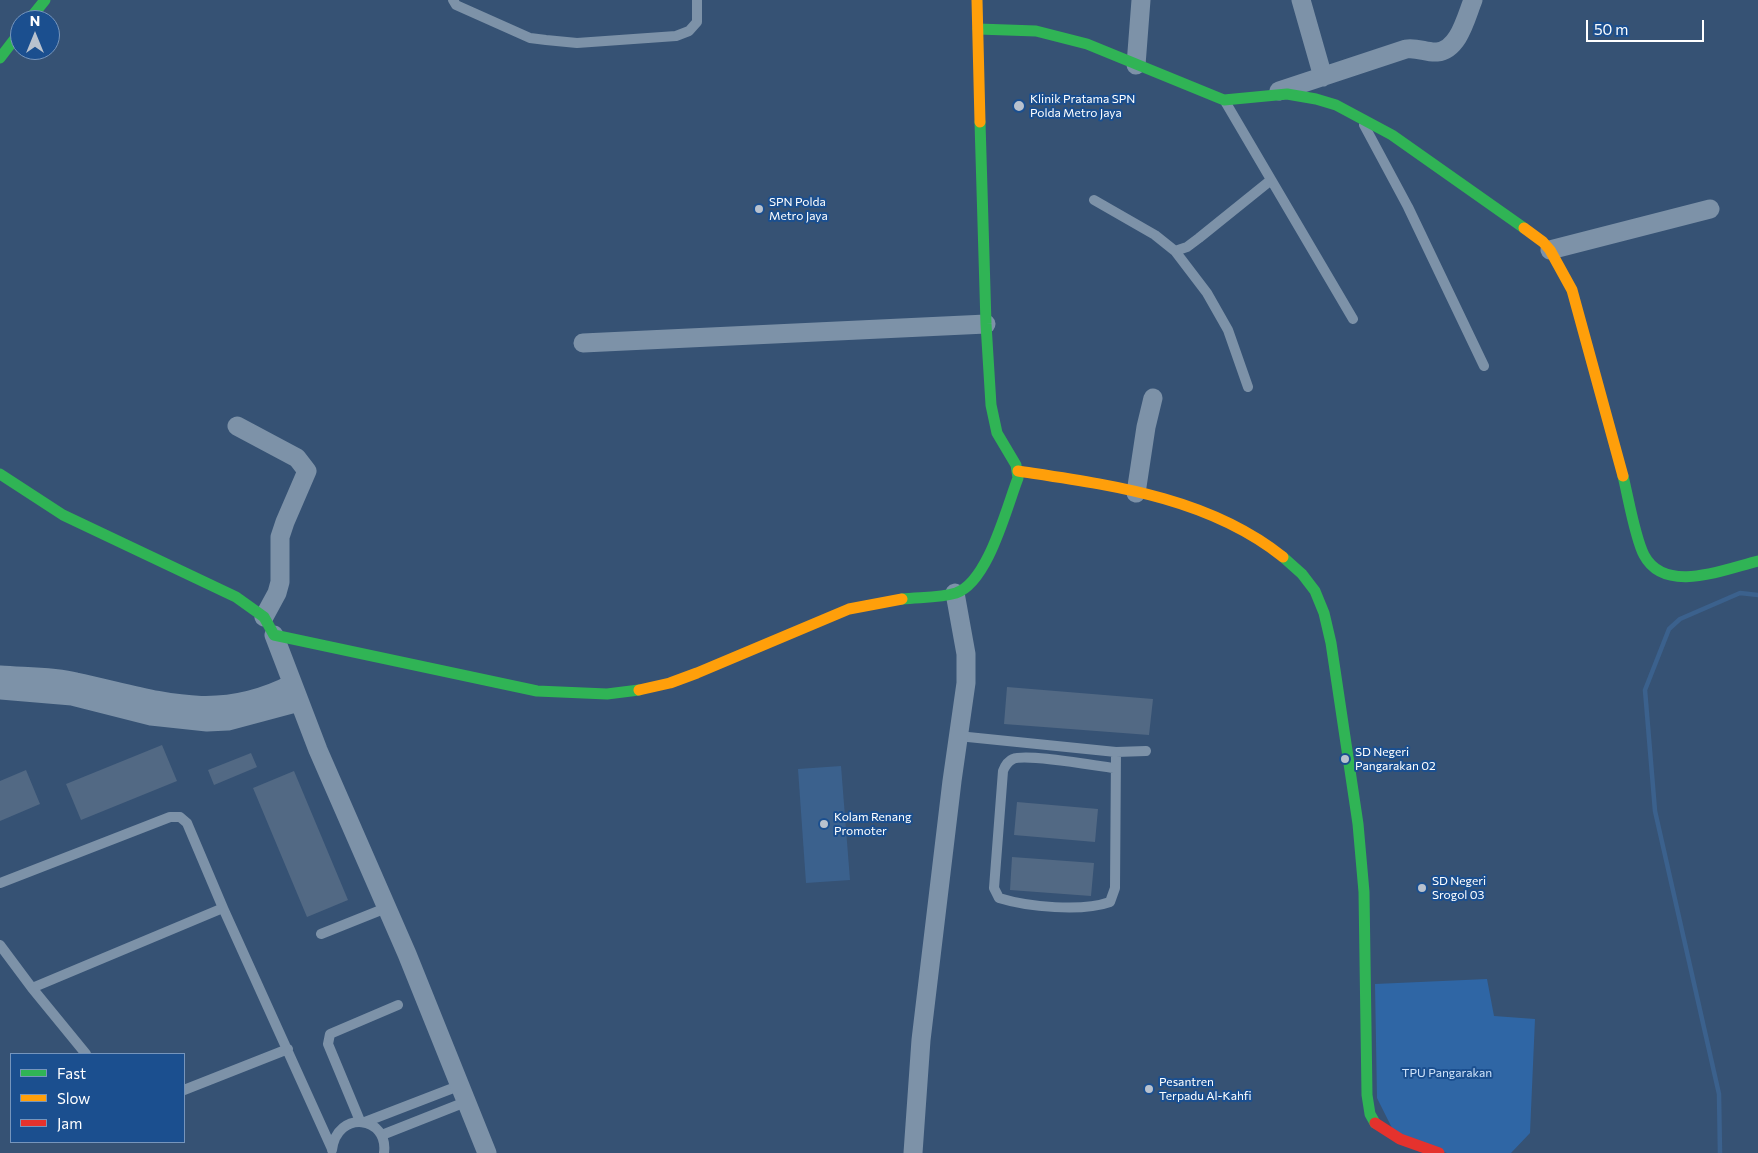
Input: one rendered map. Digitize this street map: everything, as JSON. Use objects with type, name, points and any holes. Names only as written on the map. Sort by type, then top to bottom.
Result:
[{"type":"main road","points":[[37,10],[45,0]]},
{"type":"main road","points":[[0,474],[63,515],[112,540],[236,597],[264,617],[274,635],[537,691],[607,694],[638,690],[688,677],[849,609],[890,601],[955,593],[969,586],[984,567],[1016,486],[1018,471],[997,433],[993,419],[986,324],[977,0]]},
{"type":"main road","points":[[978,29],[1008,28],[1062,37],[1087,44],[1224,100],[1244,100],[1268,95],[1296,95],[1320,101],[1358,115],[1390,132],[1543,242],[1558,258],[1569,278],[1579,308],[1643,552],[1651,566],[1662,573],[1675,576],[1689,576],[1758,562]]},
{"type":"main road","points":[[0,58],[10,45]]},
{"type":"main road","points":[[1018,471],[1082,481],[1136,493],[1203,512],[1236,525],[1263,540],[1286,558],[1304,576],[1317,594],[1326,618],[1358,824],[1365,919],[1366,1095],[1370,1116],[1378,1126],[1391,1135],[1439,1153]]},
{"type":"street","points":[[1136,64],[1140,0]]},
{"type":"street","points":[[1301,0],[1323,77]]},
{"type":"street","points":[[1268,95],[1406,49],[1416,48],[1436,52],[1448,49],[1456,40],[1473,0]]},
{"type":"street","points":[[1550,250],[1710,209]]},
{"type":"street","points":[[583,343],[986,324]]},
{"type":"street","points":[[1136,493],[1146,427],[1153,398]]},
{"type":"street","points":[[237,426],[297,458],[307,470],[284,522],[280,537],[280,582],[277,593],[264,617]]},
{"type":"street","points":[[913,1153],[921,1040],[967,667],[955,593]]},
{"type":"street","points":[[274,635],[299,702],[465,1093],[487,1153]]},
{"type":"street","points":[[0,675],[73,689],[207,707],[226,706],[272,695],[292,684]]},
{"type":"street","points":[[0,690],[73,689],[150,716],[207,722],[228,721],[299,702]]},
{"type":"lane","points":[[453,0],[456,5],[530,38],[577,43],[676,36],[689,31],[697,22],[697,0]]},
{"type":"lane","points":[[1224,100],[1353,319]]},
{"type":"lane","points":[[1358,115],[1408,207],[1484,366]]},
{"type":"lane","points":[[1175,251],[1193,243],[1271,180]]},
{"type":"lane","points":[[1094,200],[1155,234],[1175,251],[1207,293],[1228,330],[1248,387]]},
{"type":"lane","points":[[958,736],[1116,752],[1146,751]]},
{"type":"lane","points":[[1114,768],[1028,758],[1013,758],[1006,764],[1003,771],[994,888],[999,898],[1018,904],[1073,906],[1110,902],[1115,888],[1114,768],[1116,752]]},
{"type":"lane","points":[[0,883],[170,817],[180,817],[187,823],[223,908],[333,1151]]},
{"type":"lane","points":[[32,988],[223,908]]},
{"type":"lane","points":[[321,934],[386,908]]},
{"type":"lane","points":[[0,945],[32,988],[85,1053]]},
{"type":"lane","points":[[384,1153],[382,1135],[375,1127],[362,1122],[328,1044],[330,1034],[398,1005]]},
{"type":"lane","points":[[185,1090],[288,1049]]},
{"type":"lane","points":[[333,1151],[333,1140],[338,1131],[349,1123],[362,1122],[465,1093]]},
{"type":"lane","points":[[382,1135],[465,1093]]},
{"type":"green space","name":"TPU Pangarakan","points":[[1487,979],[1494,1016],[1535,1019],[1530,1133],[1511,1153],[1447,1153],[1396,1136],[1377,1098],[1375,984]]},
{"type":"shaded area","name":"Kolam Renang Promoter","points":[[841,766],[850,880],[806,883],[798,769]]},
{"type":"building","points":[[1007,687],[1153,699],[1149,735],[1004,724]]},
{"type":"building","points":[[162,745],[177,781],[81,820],[66,784]]},
{"type":"building","points":[[251,753],[257,767],[214,785],[208,770]]},
{"type":"building","points":[[26,770],[40,804],[0,821],[0,781]]},
{"type":"building","points":[[294,771],[348,900],[307,917],[253,788]]},
{"type":"building","points":[[1017,802],[1098,809],[1095,842],[1014,835]]},
{"type":"building","points":[[1012,857],[1094,863],[1091,896],[1010,890]]},
{"type":"waterway","points":[[1720,1153],[1719,1094],[1655,811],[1645,690],[1669,629],[1680,619],[1740,593],[1758,595]]},
{"type":"traffic: fast","points":[[37,10],[45,0]]},
{"type":"traffic: fast","points":[[978,29],[1036,31],[1087,44],[1224,100],[1287,94],[1336,105],[1392,135],[1524,228]]},
{"type":"traffic: fast","points":[[0,58],[10,45]]},
{"type":"traffic: fast","points":[[902,599],[950,595],[967,586],[987,560],[1002,525],[1018,478],[1016,465],[997,433],[991,405],[986,324],[980,122]]},
{"type":"traffic: fast","points":[[0,474],[63,515],[236,597],[264,617],[274,635],[537,691],[607,694],[639,690]]},
{"type":"traffic: fast","points":[[1623,476],[1641,548],[1654,567],[1666,574],[1681,577],[1713,573],[1758,561]]},
{"type":"traffic: fast","points":[[1283,557],[1302,574],[1315,591],[1324,613],[1331,643],[1358,824],[1364,892],[1367,1095],[1370,1114],[1375,1123]]},
{"type":"traffic: slow","points":[[977,0],[980,122]]},
{"type":"traffic: slow","points":[[1524,228],[1543,242],[1550,250],[1572,290],[1623,476]]},
{"type":"traffic: slow","points":[[1018,471],[1123,489],[1190,507],[1223,520],[1254,537],[1283,557]]},
{"type":"traffic: slow","points":[[639,690],[670,683],[697,673],[849,609],[902,599]]},
{"type":"traffic: jam","points":[[1375,1123],[1400,1139],[1439,1153]]},
{"type":"place","name":"Klinik Pratama SPN Polda Metro Jaya","points":[[1019,106]]},
{"type":"place","name":"SPN Polda Metro Jaya","points":[[759,209]]},
{"type":"place","name":"SD Negeri Pangarakan 02","points":[[1345,759]]},
{"type":"place","name":"Kolam Renang Promoter","points":[[824,824]]},
{"type":"place","name":"SD Negeri Srogol 03","points":[[1422,888]]},
{"type":"place","name":"Pesantren Terpadu Al-Kahfi","points":[[1149,1089]]}]
